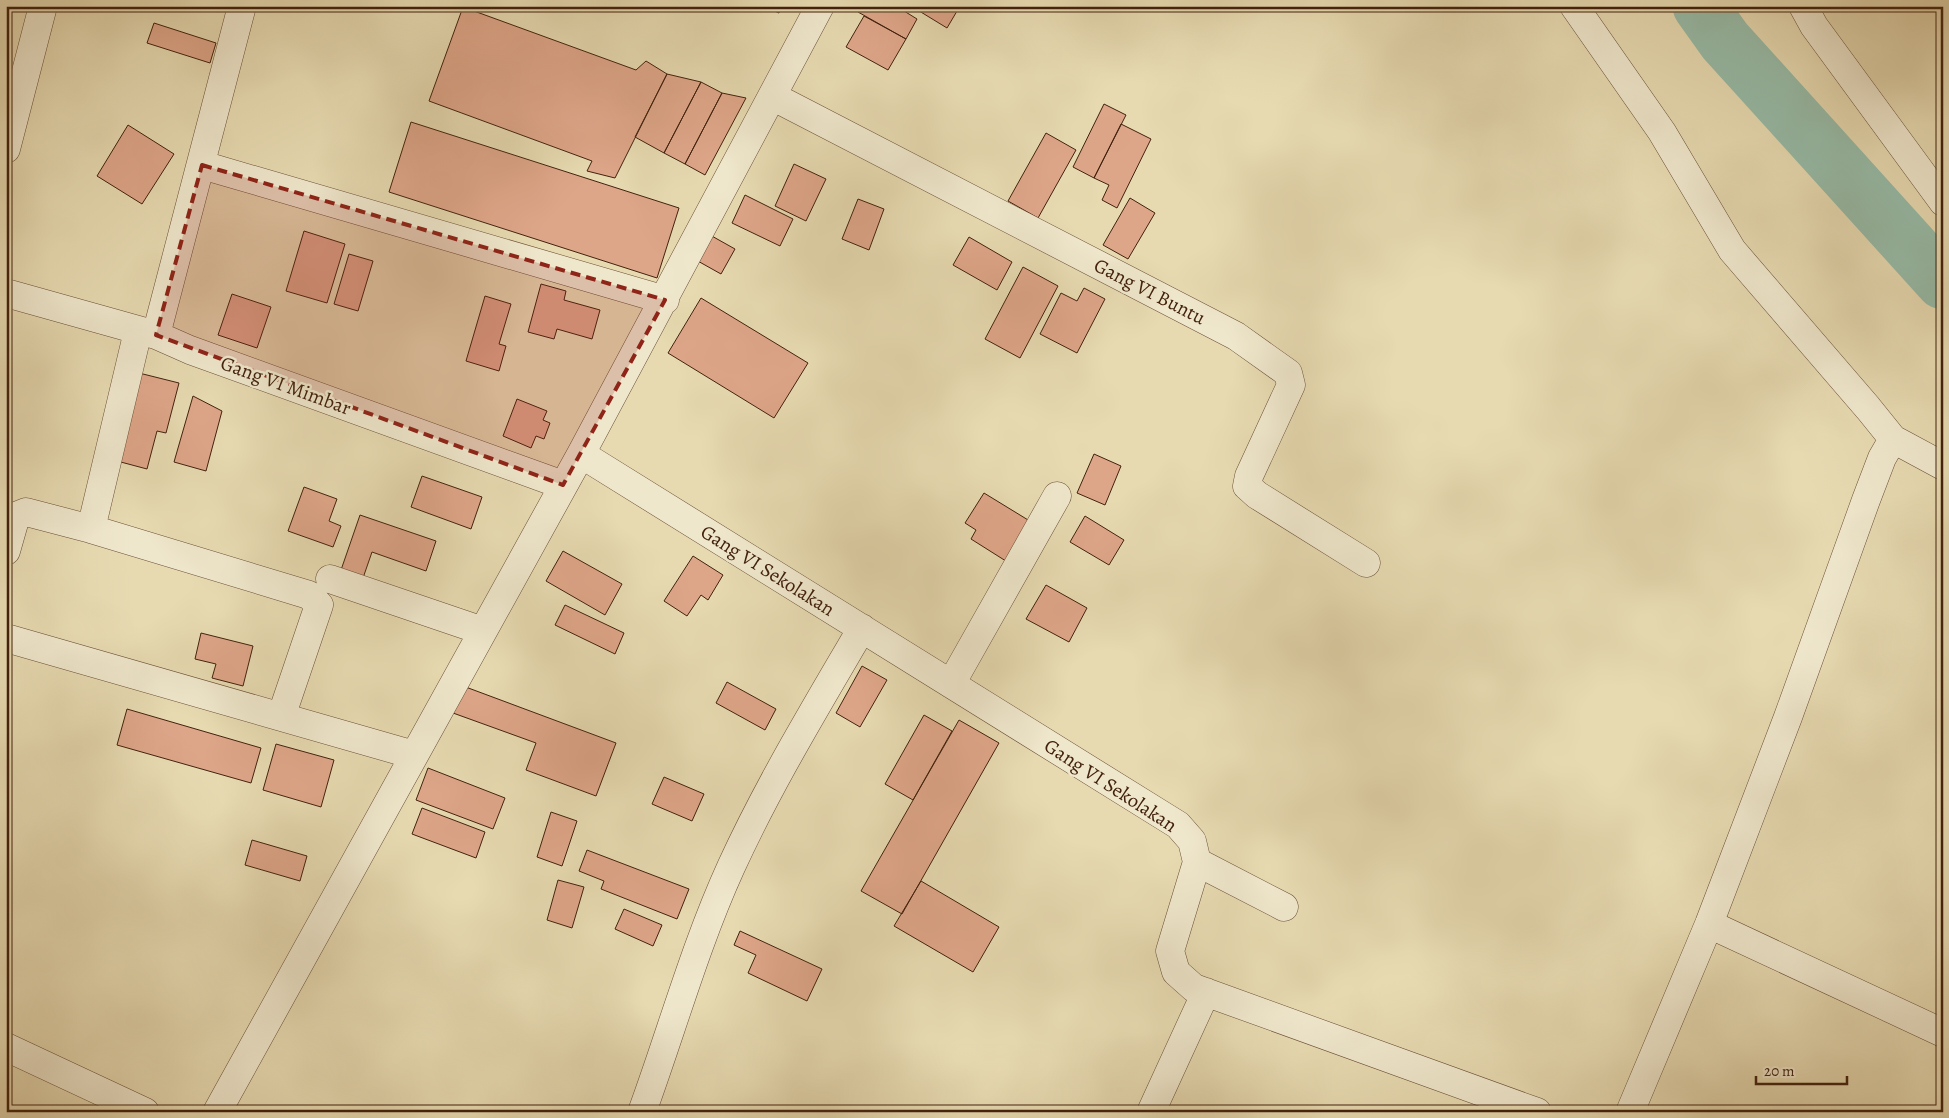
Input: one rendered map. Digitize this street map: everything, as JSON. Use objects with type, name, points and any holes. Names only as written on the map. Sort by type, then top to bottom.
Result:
[{"type":"street","points":[[6,150],[43,6]]},
{"type":"street","points":[[90,529],[147,333],[202,165],[242,6]]},
{"type":"street","points":[[217,1112],[581,454],[820,6]]},
{"type":"street","points":[[1574,6],[1662,132],[1732,250],[1893,439],[1943,466]]},
{"type":"street","points":[[1803,6],[1814,26],[1943,202]]},
{"type":"street","name":"Gang VI Buntu","points":[[772,96],[1236,336],[1288,373],[1291,385],[1249,476],[1247,486],[1258,496],[1366,563]]},
{"type":"street","points":[[202,165],[664,300]]},
{"type":"street","name":"Gang VI Mimbar","points":[[6,293],[147,333],[564,485]]},
{"type":"street","points":[[1630,1112],[1709,924],[1788,717],[1866,500],[1882,458],[1893,439]]},
{"type":"street","name":"Gang VI Sekolakan","points":[[581,454],[1178,825],[1192,841],[1197,862]]},
{"type":"street","points":[[951,684],[1057,496]]},
{"type":"street","points":[[6,551],[16,516],[26,512],[90,529],[309,595],[319,604],[281,717]]},
{"type":"street","points":[[330,578],[483,631]]},
{"type":"street","points":[[642,1112],[666,1049],[697,949],[731,868],[770,787],[862,628]]},
{"type":"street","points":[[6,638],[414,756]]},
{"type":"street","points":[[1284,907],[1197,862],[1170,951],[1176,972],[1194,988],[1537,1112]]},
{"type":"street","points":[[1709,924],[1943,1033]]},
{"type":"street","points":[[1151,1112],[1206,992]]},
{"type":"street","points":[[6,1047],[145,1112]]},
{"type":"highlighted area","points":[[202,165],[665,300],[563,485],[156,335]]},
{"type":"building","points":[[763,6],[782,6],[779,13]]},
{"type":"building","points":[[861,6],[896,6],[917,19],[906,39],[858,12]]},
{"type":"building","points":[[911,6],[960,6],[947,28]]},
{"type":"building","points":[[463,7],[636,70],[646,61],[667,74],[615,178],[587,171],[592,161],[429,101]]},
{"type":"building","points":[[864,16],[906,39],[888,70],[846,47]]},
{"type":"building","points":[[154,23],[216,43],[210,63],[147,43]]},
{"type":"building","points":[[667,74],[701,82],[664,153],[635,137]]},
{"type":"building","points":[[701,82],[722,93],[685,164],[664,153]]},
{"type":"building","points":[[722,93],[746,98],[705,175],[685,164]]},
{"type":"building","points":[[1104,104],[1126,115],[1094,178],[1073,167]]},
{"type":"building","points":[[411,122],[679,208],[657,278],[389,192]]},
{"type":"building","points":[[1121,124],[1151,139],[1117,208],[1102,200],[1109,185],[1094,178]]},
{"type":"building","points":[[128,125],[174,154],[142,204],[97,176]]},
{"type":"building","points":[[1046,133],[1076,150],[1038,218],[1008,201]]},
{"type":"building","points":[[794,164],[826,179],[806,221],[775,206]]},
{"type":"building","points":[[745,195],[793,219],[780,246],[732,223]]},
{"type":"building","points":[[1130,198],[1155,213],[1128,259],[1103,245]]},
{"type":"building","points":[[858,199],[884,209],[869,250],[842,239]]},
{"type":"building","points":[[304,231],[345,244],[327,303],[286,291]]},
{"type":"building","points":[[710,235],[735,249],[721,274],[696,260]]},
{"type":"building","points":[[969,237],[1012,262],[997,290],[953,265]]},
{"type":"building","points":[[349,254],[373,261],[358,311],[334,304]]},
{"type":"building","points":[[1023,267],[1058,286],[1020,358],[985,339]]},
{"type":"building","points":[[541,284],[566,291],[564,300],[600,310],[592,339],[557,329],[554,339],[528,332]]},
{"type":"building","points":[[1084,288],[1105,299],[1077,353],[1040,334],[1061,293],[1077,301]]},
{"type":"building","points":[[232,294],[271,307],[257,348],[218,335]]},
{"type":"building","points":[[485,296],[511,304],[499,344],[506,346],[499,371],[466,361]]},
{"type":"building","points":[[701,298],[808,363],[774,418],[668,353]]},
{"type":"building","points":[[135,372],[179,383],[166,433],[157,431],[147,469],[117,461]]},
{"type":"building","points":[[193,396],[222,411],[206,471],[174,462]]},
{"type":"building","points":[[517,399],[547,411],[543,420],[550,423],[544,439],[536,436],[531,448],[503,436]]},
{"type":"building","points":[[1094,454],[1121,466],[1105,505],[1077,493]]},
{"type":"building","points":[[422,476],[482,497],[471,529],[411,507]]},
{"type":"building","points":[[304,487],[337,499],[329,521],[341,526],[333,547],[288,531]]},
{"type":"building","points":[[984,493],[1033,523],[1009,563],[971,539],[976,530],[965,523]]},
{"type":"building","points":[[360,515],[436,541],[426,571],[372,552],[363,578],[341,570]]},
{"type":"building","points":[[1085,516],[1124,540],[1109,565],[1070,542]]},
{"type":"building","points":[[563,551],[622,584],[605,615],[546,581]]},
{"type":"building","points":[[693,556],[723,575],[708,600],[701,595],[687,616],[664,601]]},
{"type":"building","points":[[1046,585],[1087,608],[1069,642],[1026,619]]},
{"type":"building","points":[[565,605],[624,633],[615,654],[555,625]]},
{"type":"building","points":[[201,633],[253,646],[243,686],[212,678],[216,664],[195,659]]},
{"type":"building","points":[[862,666],[887,680],[860,727],[836,713]]},
{"type":"building","points":[[727,682],[776,709],[765,730],[716,703]]},
{"type":"building","points":[[463,686],[616,743],[596,796],[526,770],[536,743],[453,713]]},
{"type":"building","points":[[127,709],[261,748],[251,783],[117,745]]},
{"type":"building","points":[[924,715],[952,731],[913,800],[885,784]]},
{"type":"building","points":[[959,720],[999,743],[902,914],[861,891]]},
{"type":"building","points":[[276,744],[334,760],[321,807],[263,790]]},
{"type":"building","points":[[428,768],[505,798],[493,829],[416,800]]},
{"type":"building","points":[[664,777],[704,794],[692,821],[652,804]]},
{"type":"building","points":[[422,808],[485,832],[476,858],[412,834]]},
{"type":"building","points":[[551,812],[577,821],[562,866],[537,857]]},
{"type":"building","points":[[252,840],[307,856],[300,881],[245,865]]},
{"type":"building","points":[[587,850],[689,889],[677,919],[601,889],[604,881],[579,871]]},
{"type":"building","points":[[558,880],[584,887],[572,928],[547,920]]},
{"type":"building","points":[[921,881],[999,927],[973,972],[894,926]]},
{"type":"building","points":[[624,909],[662,925],[653,946],[615,929]]},
{"type":"building","points":[[740,931],[822,969],[807,1001],[748,973],[756,955],[734,945]]},
{"type":"waterway","points":[[1700,6],[1725,41],[1943,282]]}]
